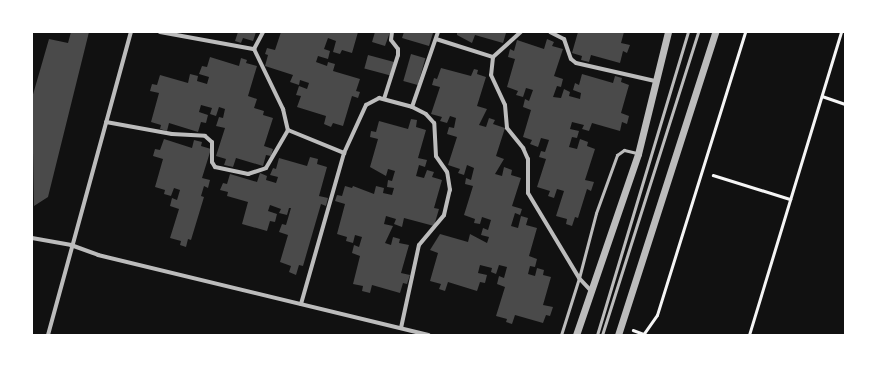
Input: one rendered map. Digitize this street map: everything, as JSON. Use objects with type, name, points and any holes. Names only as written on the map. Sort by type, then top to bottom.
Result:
[{"type":"street","points":[[48,335],[71,245],[131,32]]},
{"type":"street","points":[[160,32],[254,49]]},
{"type":"street","points":[[254,49],[263,32]]},
{"type":"street","points":[[384,99],[398,55],[398,49],[391,40],[392,32]]},
{"type":"street","points":[[412,107],[438,32]]},
{"type":"street","points":[[521,32],[493,57],[491,75],[506,105],[507,128],[523,148],[528,158],[528,194],[580,278],[590,290]]},
{"type":"street","points":[[550,32],[564,39],[570,59],[576,63],[656,81]]},
{"type":"street","points":[[576,335],[590,290],[638,154],[668,32]]},
{"type":"street","points":[[618,335],[715,32]]},
{"type":"street","points":[[436,39],[493,57]]},
{"type":"street","points":[[106,122],[172,134],[204,136],[212,142],[212,162],[215,167],[248,174],[266,168],[288,130],[283,109],[254,49]]},
{"type":"street","points":[[302,304],[344,153],[366,105],[374,99],[384,99],[412,107],[426,114],[434,123],[434,146],[436,156],[450,180],[450,195],[444,215],[419,245],[401,328]]},
{"type":"street","points":[[288,130],[344,153]]},
{"type":"street","points":[[32,238],[71,245],[98,255],[428,335]]},
{"type":"lane","points":[[597,335],[688,32]]},
{"type":"lane","points":[[602,335],[698,32]]},
{"type":"lane","points":[[561,335],[580,278],[596,213],[617,155],[624,150],[638,154]]},
{"type":"path","points":[[643,335],[657,315],[744,32]]},
{"type":"path","points":[[749,335],[841,32]]},
{"type":"path","points":[[822,96],[845,104]]},
{"type":"path","points":[[713,175],[790,199]]},
{"type":"building","points":[[71,32],[89,32],[48,197],[34,206],[32,98],[49,39],[68,43]]},
{"type":"building","points":[[238,32],[256,32],[253,41],[243,38],[241,43],[235,41]]},
{"type":"building","points":[[281,32],[358,32],[352,53],[342,50],[340,54],[333,52],[336,41],[328,38],[324,49],[330,51],[328,59],[318,56],[316,62],[327,66],[328,62],[335,64],[333,71],[360,79],[356,91],[360,92],[358,98],[352,96],[343,126],[333,123],[331,127],[324,124],[326,116],[297,107],[301,96],[296,95],[299,86],[307,89],[309,83],[300,80],[299,85],[290,82],[293,75],[265,66],[268,55],[265,54],[267,48],[275,50]]},
{"type":"building","points":[[375,32],[390,32],[385,46],[372,42]]},
{"type":"building","points":[[404,32],[433,33],[429,46],[402,38]]},
{"type":"building","points":[[457,32],[511,32],[506,33],[503,43],[475,35],[472,43],[457,35]]},
{"type":"building","points":[[578,32],[624,32],[621,43],[630,45],[627,53],[623,51],[620,63],[591,55],[589,62],[581,60],[582,56],[572,53]]},
{"type":"building","points":[[547,39],[554,42],[552,46],[563,49],[554,76],[563,79],[561,87],[557,86],[553,97],[561,98],[564,89],[570,92],[569,96],[580,99],[581,93],[573,90],[575,83],[579,85],[582,74],[613,83],[615,76],[622,78],[621,82],[629,85],[621,113],[629,116],[627,124],[622,122],[620,131],[592,123],[589,131],[582,129],[584,125],[572,122],[570,129],[579,131],[577,138],[572,137],[569,147],[577,149],[580,139],[588,142],[587,146],[595,149],[585,180],[594,182],[591,191],[587,189],[578,218],[575,217],[572,226],[566,224],[567,219],[556,216],[564,191],[557,189],[554,198],[548,196],[550,191],[537,187],[546,159],[539,157],[541,151],[545,152],[549,140],[541,138],[538,147],[530,144],[532,140],[523,137],[531,110],[523,107],[525,99],[529,101],[533,90],[526,88],[523,97],[516,95],[518,91],[507,87],[515,59],[508,57],[510,49],[514,51],[517,40],[544,49]]},
{"type":"building","points":[[411,54],[425,58],[418,85],[403,81]]},
{"type":"building","points":[[368,55],[394,62],[390,76],[364,69]]},
{"type":"building","points":[[210,57],[239,66],[241,58],[247,60],[246,63],[257,66],[248,96],[257,99],[254,108],[264,111],[263,115],[273,118],[264,146],[273,149],[271,156],[266,155],[263,166],[236,158],[233,167],[224,165],[226,159],[216,156],[225,128],[216,126],[219,117],[223,118],[225,109],[219,107],[216,116],[210,114],[212,108],[201,105],[199,112],[208,115],[206,123],[201,122],[198,132],[169,123],[167,131],[160,129],[161,125],[151,122],[159,93],[150,91],[152,84],[157,85],[160,75],[188,83],[190,74],[198,76],[197,81],[207,84],[209,77],[199,74],[202,66],[207,67]]},
{"type":"building","points":[[441,68],[471,76],[474,69],[478,70],[477,74],[486,77],[477,106],[487,109],[479,125],[486,127],[489,118],[495,120],[493,124],[505,128],[496,156],[504,159],[495,174],[502,176],[504,167],[512,170],[511,175],[521,178],[512,206],[522,209],[520,215],[515,213],[511,226],[518,228],[521,216],[528,218],[526,225],[537,228],[529,256],[537,259],[535,267],[530,266],[528,274],[535,276],[537,268],[544,270],[543,275],[551,277],[543,305],[553,307],[550,316],[546,315],[543,323],[515,315],[512,324],[506,322],[507,319],[496,316],[505,287],[497,284],[499,276],[504,278],[507,267],[499,265],[496,274],[491,272],[492,268],[480,265],[478,273],[487,275],[485,283],[480,282],[477,291],[448,282],[445,291],[439,289],[441,284],[430,281],[438,253],[430,250],[440,234],[468,242],[470,234],[487,243],[489,237],[481,235],[483,228],[488,230],[491,220],[482,217],[480,224],[474,223],[475,219],[464,215],[473,186],[465,184],[466,178],[471,180],[474,168],[467,165],[464,175],[458,173],[460,169],[448,165],[457,137],[447,134],[449,127],[454,128],[456,118],[450,116],[447,123],[440,121],[442,117],[431,114],[440,87],[432,85],[434,78],[437,79]]},
{"type":"building","points":[[411,119],[417,120],[416,127],[426,130],[418,158],[427,160],[425,167],[419,165],[416,176],[424,178],[427,170],[434,172],[432,177],[442,180],[434,208],[439,209],[434,226],[404,218],[402,227],[394,224],[396,219],[386,216],[384,224],[393,226],[385,243],[391,245],[393,237],[400,239],[399,243],[409,245],[401,273],[410,275],[407,284],[403,283],[400,293],[372,285],[370,293],[362,291],[363,286],[353,284],[360,256],[352,253],[354,245],[359,247],[362,237],[355,235],[353,243],[346,241],[347,237],[337,234],[345,204],[335,201],[337,195],[342,196],[345,186],[352,188],[353,186],[374,194],[376,186],[384,188],[383,193],[392,195],[394,188],[387,187],[388,180],[392,181],[395,171],[388,169],[386,176],[370,167],[378,139],[370,137],[371,131],[376,132],[379,121],[408,129]]},
{"type":"building","points":[[164,139],[192,148],[194,140],[202,142],[201,146],[211,149],[202,178],[210,180],[208,188],[204,186],[201,196],[204,197],[191,240],[188,239],[186,247],[180,245],[181,241],[170,238],[179,209],[170,206],[172,198],[177,200],[180,190],[174,188],[171,196],[164,194],[165,190],[155,187],[163,159],[153,156],[155,149],[160,150]]},
{"type":"building","points":[[310,157],[318,159],[317,164],[327,167],[319,196],[328,198],[326,206],[321,204],[303,266],[299,265],[296,275],[289,272],[291,266],[280,262],[288,235],[279,232],[282,224],[286,225],[291,208],[289,208],[287,215],[279,213],[281,209],[270,205],[268,211],[277,214],[275,222],[270,221],[267,231],[242,224],[248,202],[227,196],[228,192],[220,190],[223,183],[227,184],[230,174],[257,182],[260,173],[267,176],[266,180],[276,183],[278,177],[270,175],[273,168],[276,169],[279,158],[307,166]]}]
